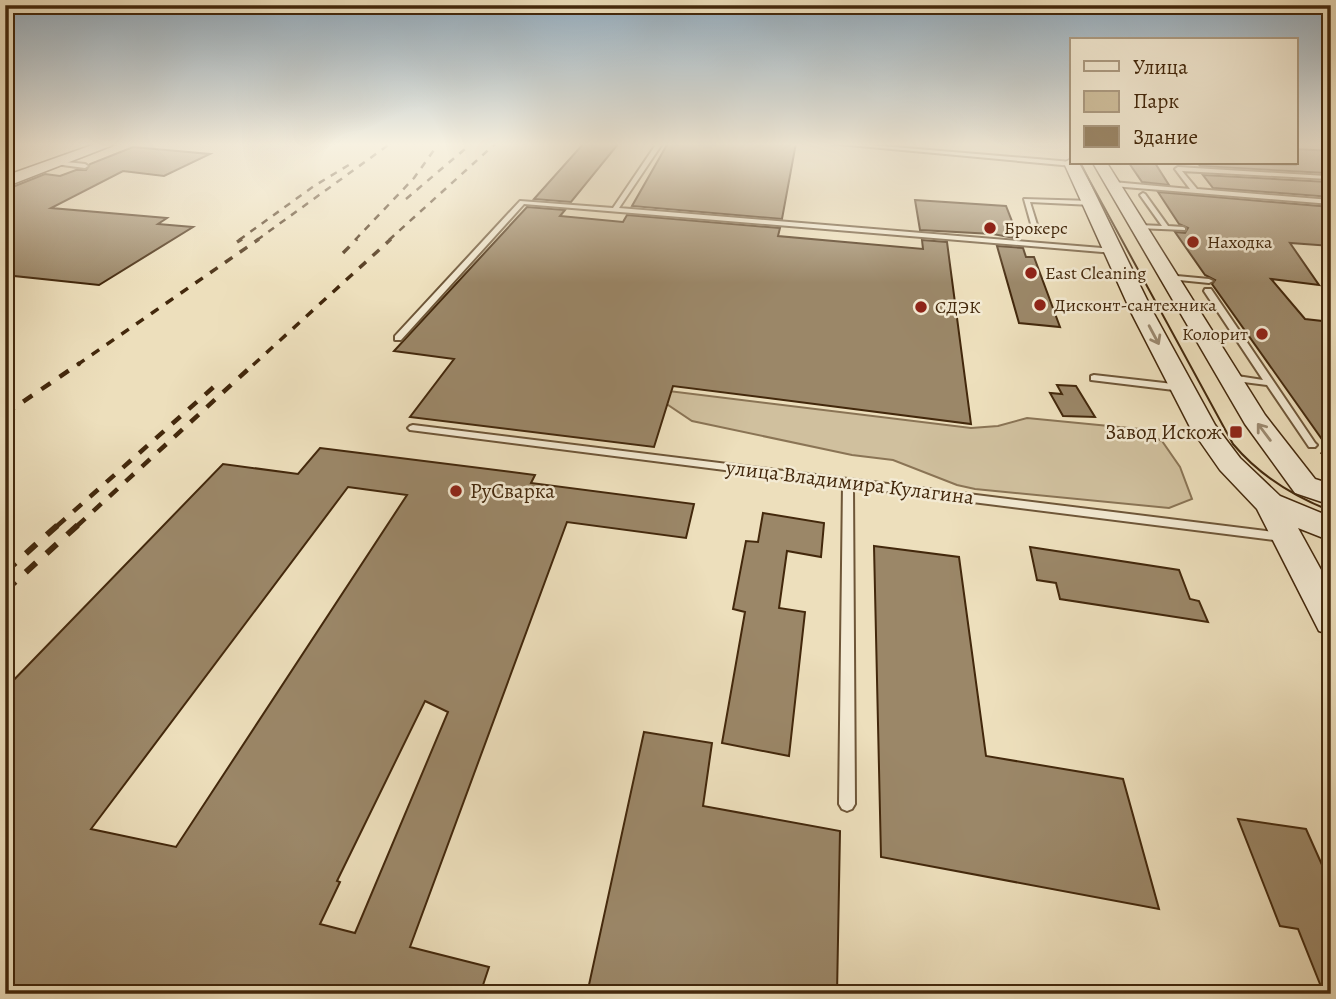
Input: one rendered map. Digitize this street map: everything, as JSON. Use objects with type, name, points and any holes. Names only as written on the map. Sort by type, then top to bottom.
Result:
[{"type":"main road","points":[[1085,190],[1142,312],[1203,427],[1230,464],[1269,502],[1331,621]]},
{"type":"main road","points":[[1116,190],[1254,418],[1318,490],[1269,502]]},
{"type":"main road","points":[[1269,502],[1331,530]]},
{"type":"lane","points":[[615,210],[629,190]]},
{"type":"lane","points":[[1179,190],[1331,202]]},
{"type":"lane","points":[[1143,195],[1166,228]]},
{"type":"lane","points":[[1036,231],[1026,200],[1092,203]]},
{"type":"lane","points":[[398,338],[522,202],[1114,251]]},
{"type":"lane","points":[[1139,227],[1183,229]]},
{"type":"lane","points":[[1169,277],[1208,286],[1312,445]]},
{"type":"lane","points":[[1094,378],[1183,388]]},
{"type":"lane","points":[[1229,378],[1270,383]]},
{"type":"lane","name":"улица Владимира Кулагина","points":[[413,428],[1286,537]]},
{"type":"lane","points":[[847,804],[848,482]]},
{"type":"green space","points":[[489,369],[971,428],[998,426],[1027,418],[1140,429],[1162,441],[1180,467],[1192,499],[1169,508],[975,489],[957,485],[893,460],[852,455],[692,421],[668,405],[487,381]]},
{"type":"building","points":[[5,190],[87,190],[51,208],[167,218],[158,224],[193,227],[99,285],[5,275]]},
{"type":"building","points":[[542,190],[581,190],[571,202],[534,199]]},
{"type":"building","points":[[641,190],[787,190],[782,219],[632,206]]},
{"type":"building","points":[[1234,190],[1331,190],[1331,197]]},
{"type":"building","points":[[1158,192],[1331,207],[1331,246],[1290,243],[1319,285],[1271,279],[1305,319],[1331,322],[1331,452],[1212,284],[1215,280],[1205,275],[1175,232],[1185,233],[1188,228],[1179,224]]},
{"type":"building","points":[[915,200],[1006,206],[1019,239],[993,234],[920,230]]},
{"type":"building","points":[[527,207],[565,210],[560,216],[623,222],[627,215],[780,228],[778,236],[923,249],[922,240],[947,242],[971,424],[673,386],[654,447],[410,417],[454,359],[394,351]]},
{"type":"building","points":[[997,246],[1023,248],[1026,257],[1034,257],[1060,327],[1019,323]]},
{"type":"building","points":[[1057,385],[1076,386],[1095,417],[1063,416],[1050,393],[1062,394]]},
{"type":"building","points":[[320,448],[535,475],[531,483],[694,504],[686,538],[567,522],[410,947],[489,967],[480,994],[5,994],[5,689],[223,464],[298,474]],"holes":[[[348,487],[407,495],[176,847],[91,829]],[[425,701],[448,712],[355,933],[320,924],[340,882],[337,881]]]},
{"type":"building","points":[[763,513],[824,523],[821,557],[787,551],[779,608],[805,612],[789,756],[722,743],[745,612],[733,609],[746,541],[758,542]]},
{"type":"building","points":[[874,546],[959,557],[986,756],[1123,779],[1159,909],[881,857]]},
{"type":"building","points":[[1030,547],[1179,570],[1190,599],[1199,601],[1208,622],[1060,599],[1056,583],[1037,580]]},
{"type":"building","points":[[644,732],[712,743],[703,806],[840,831],[837,994],[587,994]]},
{"type":"building","points":[[1238,819],[1306,829],[1331,885],[1331,994],[1324,994],[1298,929],[1280,926]]},
{"type":"tram line","points":[[1094,190],[1233,444],[1254,466],[1278,484],[1331,511]]},
{"type":"railway","points":[[239,240],[309,190]]},
{"type":"railway","points":[[257,240],[327,190]]},
{"type":"railway","points":[[355,240],[403,190]]},
{"type":"railway","points":[[406,199],[417,190]]},
{"type":"railway","points":[[389,240],[445,190]]},
{"type":"railway","points":[[237,242],[242,239]]},
{"type":"railway","points":[[77,365],[259,239]]},
{"type":"railway","points":[[343,253],[357,239]]},
{"type":"railway","points":[[253,365],[391,239]]},
{"type":"railway","points":[[5,414],[80,363]]},
{"type":"railway","points":[[77,526],[255,363]]},
{"type":"railway","points":[[57,526],[217,384]]},
{"type":"railway","points":[[5,572],[59,524]]},
{"type":"railway","points":[[5,591],[79,524]]},
{"type":"place","name":"Брокерс","points":[[990,228]]},
{"type":"place","name":"Находка","points":[[1193,242]]},
{"type":"place","name":"East Cleaning","points":[[1031,273]]},
{"type":"place","name":"Дисконт-сантехника","points":[[1040,305]]},
{"type":"place","name":"СДЭК","points":[[921,307]]},
{"type":"place","name":"Колорит","points":[[1262,334]]},
{"type":"place","name":"Завод Искож","points":[[1236,432]]},
{"type":"place","name":"РуСварка","points":[[456,491]]}]
